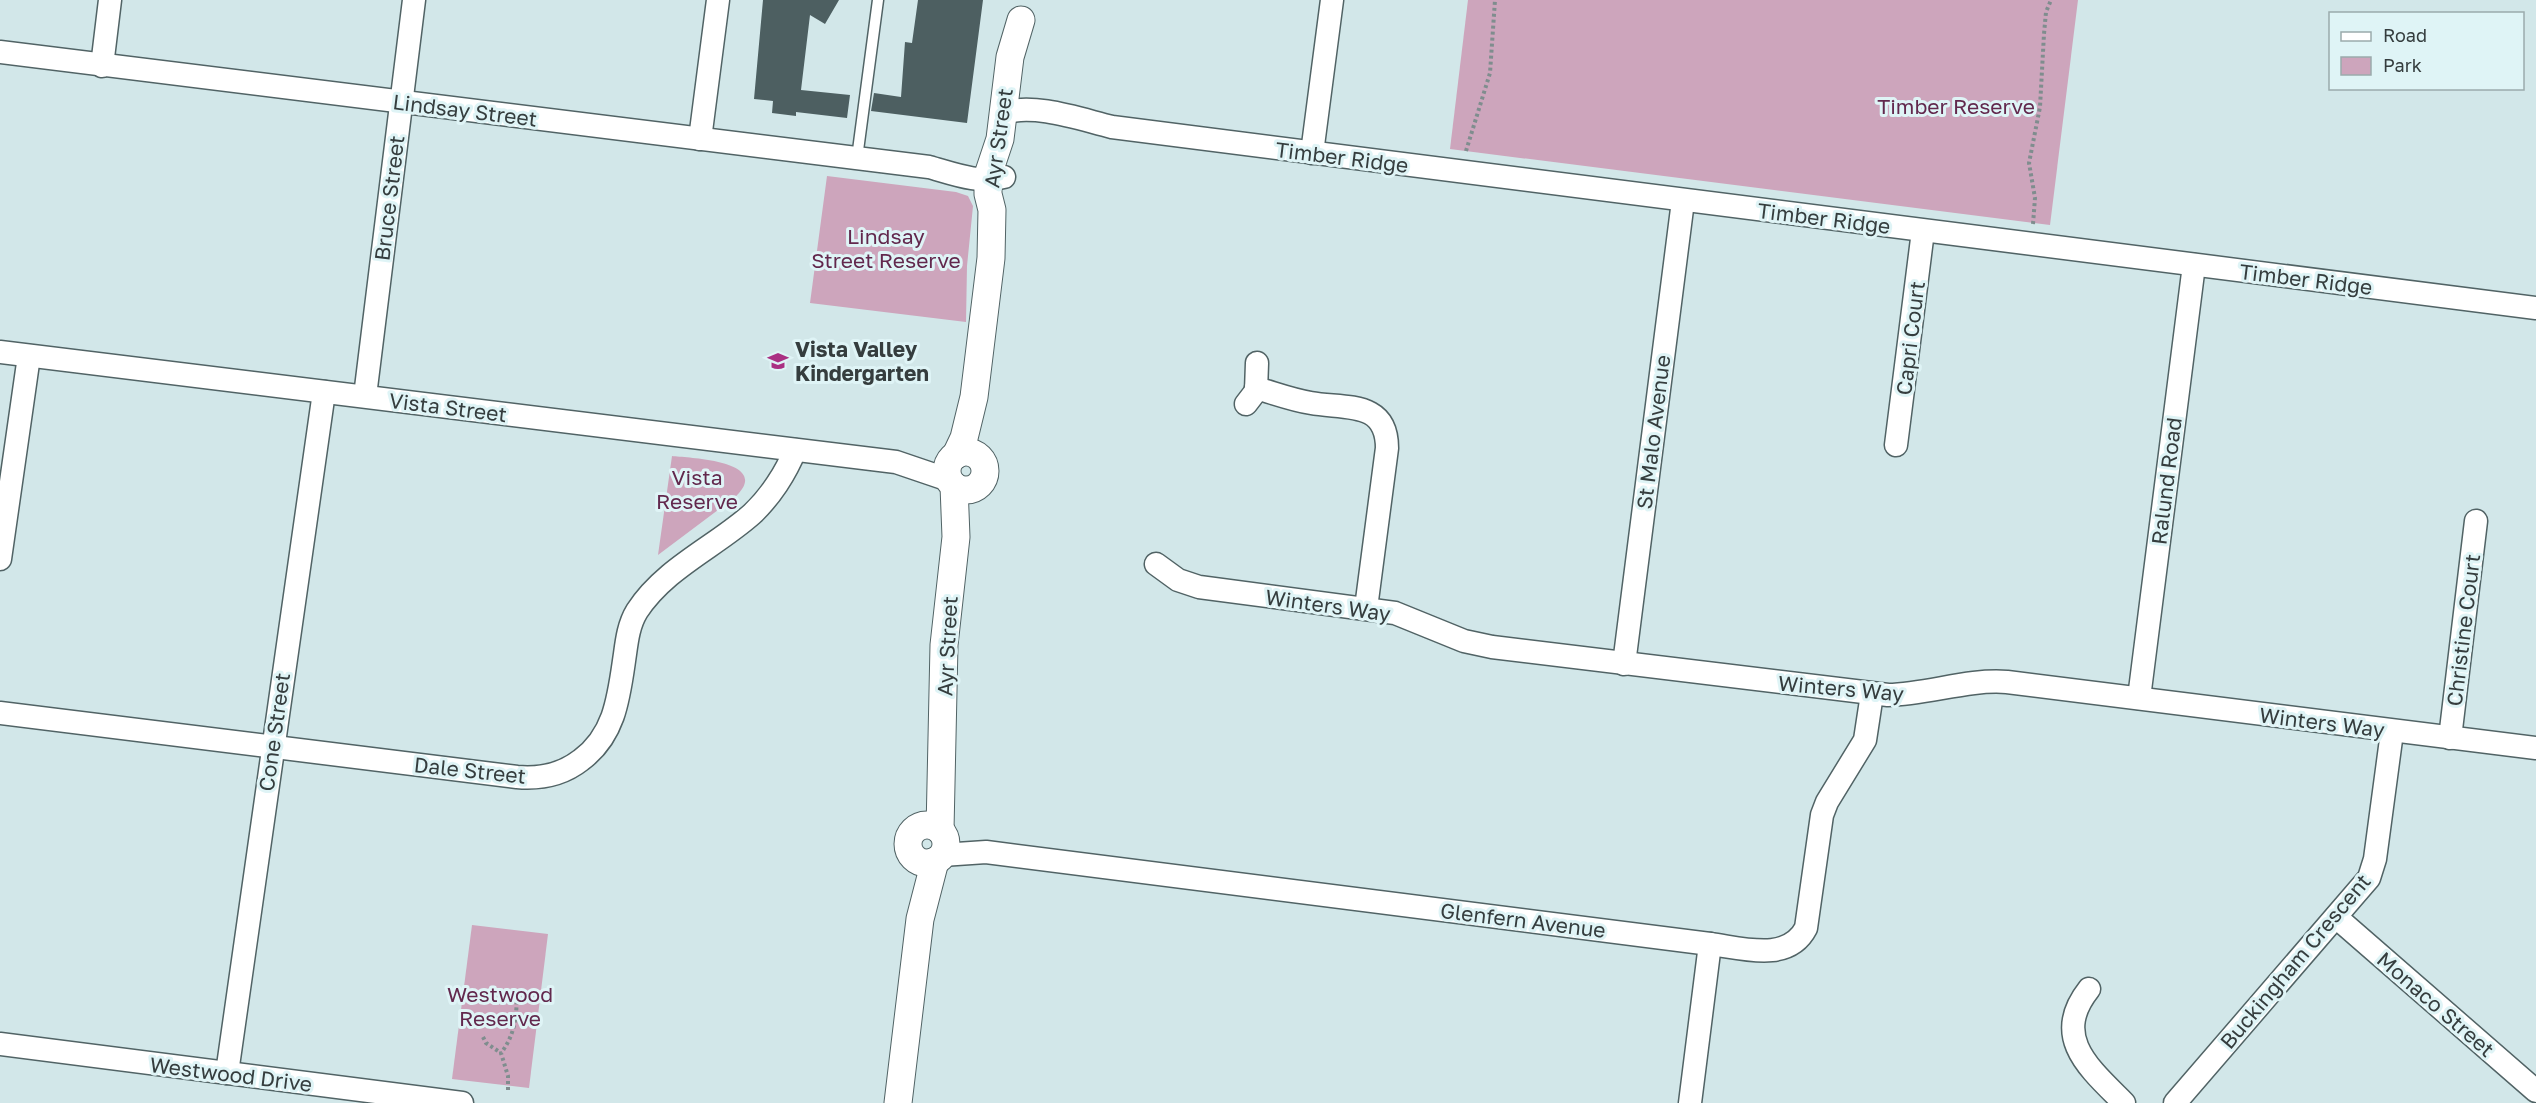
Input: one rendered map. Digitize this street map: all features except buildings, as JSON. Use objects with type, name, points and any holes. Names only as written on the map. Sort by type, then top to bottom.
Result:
[{"type":"street","points":[[102,66],[110,0]]},
{"type":"street","name":"Bruce Street","points":[[365,396],[414,0]]},
{"type":"street","points":[[700,140],[718,0]]},
{"type":"street","points":[[1312,153],[1332,0]]},
{"type":"street","name":"Ayr Street","points":[[898,1103],[930,844],[929,800],[941,756],[944,645],[957,537],[961,471],[974,397],[991,258],[1003,214],[994,175],[1012,149],[1012,114],[1020,79],[1022,10]]},
{"type":"street","name":"Lindsay Street","points":[[0,52],[929,167],[962,177],[994,175]]},
{"type":"street","name":"Timber Ridge","points":[[1012,114],[1058,114],[1112,127],[2536,308]]},
{"type":"street","name":"St Malo Avenue","points":[[1624,664],[1683,201]]},
{"type":"street","name":"Capri Court","points":[[1896,446],[1923,231]]},
{"type":"street","name":"Ralund Road","points":[[2139,698],[2194,265]]},
{"type":"street","name":"Vista Street","points":[[0,352],[961,471]]},
{"type":"street","points":[[0,559],[29,356]]},
{"type":"street","points":[[1257,363],[1251,396],[1359,409],[1370,412],[1383,424],[1387,436],[1387,448],[1366,609]]},
{"type":"street","name":"Cone Street","points":[[227,1073],[324,392]]},
{"type":"street","name":"Dale Street","points":[[0,713],[517,777],[545,777],[574,766],[597,747],[610,726],[619,696],[627,635],[633,619],[645,600],[666,579],[751,515],[783,474],[795,450]]},
{"type":"street","name":"Christine Court","points":[[2450,738],[2476,521]]},
{"type":"street","name":"Winters Way","points":[[1156,564],[1178,580],[1199,587],[1366,609],[1410,617],[1476,644],[1624,664],[1872,694],[1922,693],[1993,681],[2536,748]]},
{"type":"street","name":"Glenfern Avenue","points":[[930,844],[1710,944],[1769,951],[1780,950],[1790,946],[1802,934],[1808,917],[1822,815],[1830,796],[1865,740],[1872,694]]},
{"type":"street","name":"Buckingham Crescent","points":[[2175,1103],[2369,878],[2374,867],[2392,732]]},
{"type":"street","name":"Monaco Street","points":[[2336,916],[2536,1091]]},
{"type":"street","points":[[1690,1103],[1710,944]]},
{"type":"street","points":[[2089,989],[2078,1003],[2074,1015],[2072,1031],[2074,1042],[2093,1069],[2124,1103]]},
{"type":"street","name":"Westwood Drive","points":[[0,1044],[462,1103]]},
{"type":"lane","points":[[857,158],[878,0]]},
{"type":"path","points":[[1466,154],[1490,73],[1495,0]]},
{"type":"path","points":[[2033,225],[2035,198],[2029,163],[2040,107],[2043,34],[2046,12],[2051,0]]},
{"type":"path","points":[[501,1053],[511,1040],[514,1030],[516,989]]},
{"type":"path","points":[[483,1037],[486,1043],[501,1053],[508,1076],[508,1089]]},
{"type":"green space","name":"Timber Reserve","points":[[1468,0],[2078,0],[2050,225],[1450,149]]},
{"type":"green space","name":"Lindsay Street Reserve","points":[[827,176],[956,192],[968,196],[973,206],[967,266],[966,322],[810,303]]},
{"type":"green space","name":"Vista Reserve","points":[[672,456],[726,464],[737,469],[744,476],[744,486],[734,498],[658,555]]},
{"type":"green space","name":"Westwood Reserve","points":[[472,925],[548,934],[529,1088],[452,1079]]},
{"type":"place","name":"Vista Valley Kindergarten","points":[[778,361]]}]
